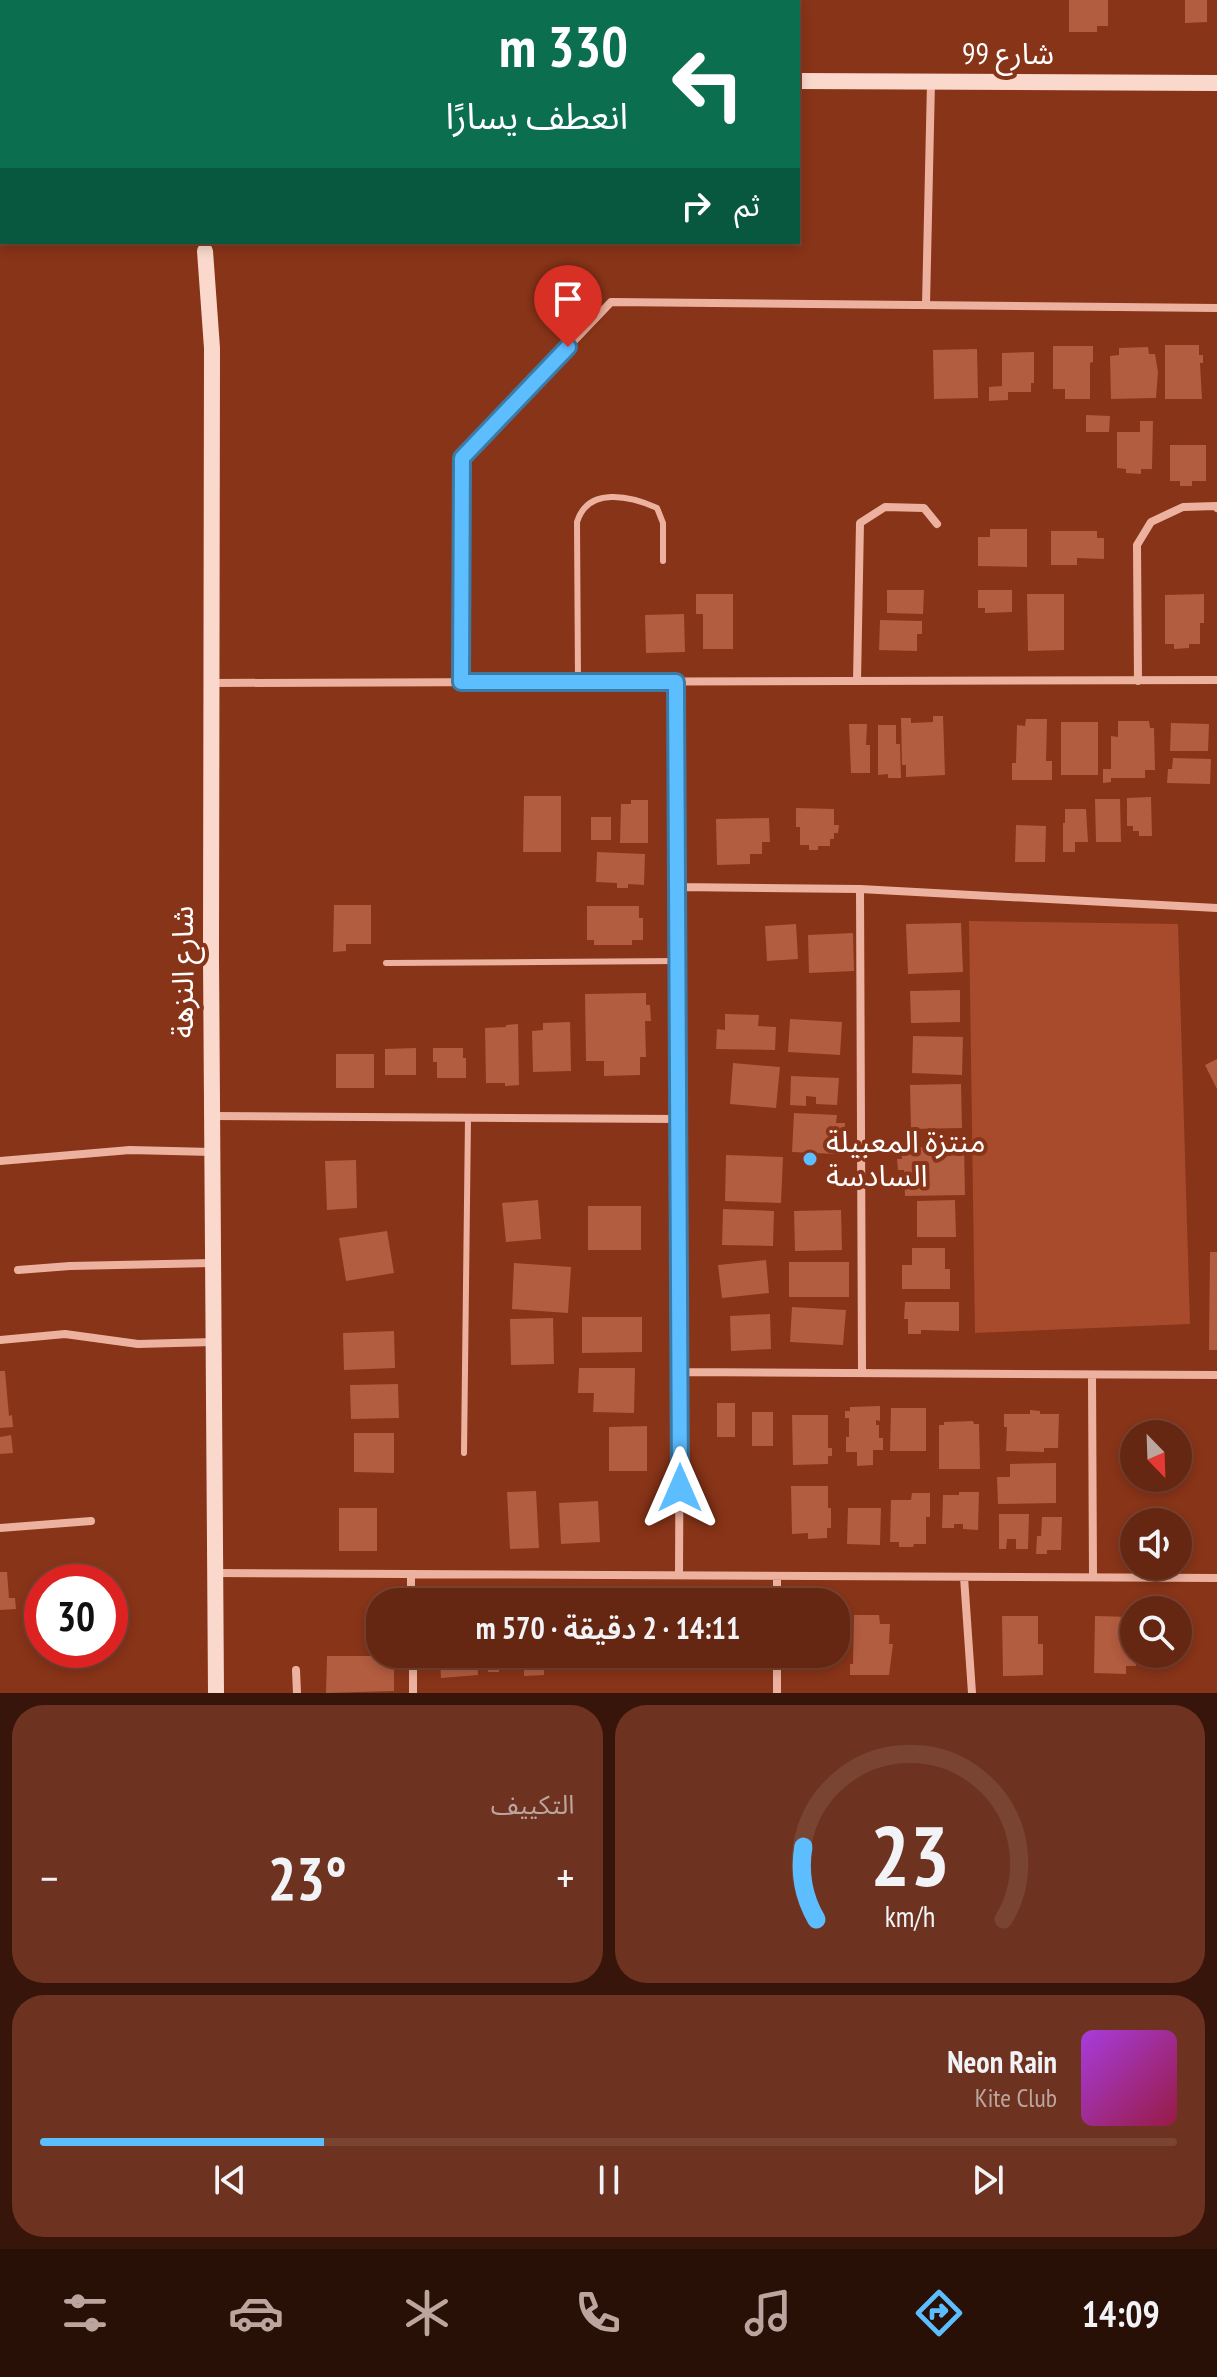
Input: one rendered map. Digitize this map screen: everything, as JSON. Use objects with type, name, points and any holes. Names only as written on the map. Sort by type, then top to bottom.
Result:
[{"type":"main road","name":"شارع 99","points":[[800,81],[1217,83]]},
{"type":"main road","name":"شارع النزهة","points":[[205,245],[212,348],[216,1693]]},
{"type":"street","points":[[926,305],[931,82]]},
{"type":"street","points":[[461,682],[462,458],[611,302],[1217,308]]},
{"type":"street","points":[[857,681],[860,523],[885,507],[924,508],[937,524]]},
{"type":"street","points":[[1138,681],[1137,545],[1151,522],[1183,507],[1217,508]]},
{"type":"street","points":[[213,683],[1217,680]]},
{"type":"street","points":[[676,682],[679,1575]]},
{"type":"street","points":[[677,887],[860,889],[1217,908]]},
{"type":"street","points":[[860,889],[862,1372]]},
{"type":"street","points":[[212,1116],[678,1119]]},
{"type":"street","points":[[0,1161],[130,1150],[212,1152]]},
{"type":"street","points":[[18,1270],[213,1263]]},
{"type":"street","points":[[0,1340],[65,1334],[138,1344],[214,1342]]},
{"type":"street","points":[[680,1372],[1217,1375]]},
{"type":"street","points":[[1092,1375],[1093,1577]]},
{"type":"street","points":[[0,1528],[91,1521]]},
{"type":"street","points":[[216,1573],[1217,1578]]},
{"type":"street","points":[[411,1574],[411,1588]]},
{"type":"street","points":[[777,1576],[777,1588]]},
{"type":"street","points":[[964,1577],[972,1693]]},
{"type":"street","points":[[413,1668],[413,1693]]},
{"type":"street","points":[[777,1668],[777,1693]]},
{"type":"street","points":[[296,1670],[297,1693]]},
{"type":"lane","points":[[578,682],[579,516],[597,500],[618,496],[657,508],[663,523],[663,561]]},
{"type":"lane","points":[[386,963],[677,961]]},
{"type":"lane","points":[[464,1453],[468,1118]]},
{"type":"shaded area","points":[[969,921],[1178,924],[1190,1324],[975,1333]]},
{"type":"building","points":[[1069,0],[1108,0],[1108,26],[1097,26],[1097,32],[1069,32]]},
{"type":"building","points":[[1185,0],[1207,0],[1207,22],[1185,23]]},
{"type":"building","points":[[1165,345],[1199,345],[1199,355],[1203,355],[1203,363],[1200,363],[1202,399],[1165,399]]},
{"type":"building","points":[[1053,346],[1093,346],[1090,399],[1065,399],[1065,389],[1053,389]]},
{"type":"building","points":[[1148,347],[1149,354],[1155,354],[1158,372],[1156,398],[1111,399],[1110,356],[1119,355],[1119,348]]},
{"type":"building","points":[[977,349],[978,398],[934,399],[933,350]]},
{"type":"building","points":[[1034,352],[1031,392],[1008,392],[1008,400],[989,401],[989,387],[1002,386],[1002,353]]},
{"type":"building","points":[[1086,415],[1110,416],[1109,432],[1086,432]]},
{"type":"building","points":[[1140,421],[1153,421],[1152,469],[1141,469],[1141,474],[1126,473],[1126,469],[1117,468],[1117,432],[1140,432]]},
{"type":"building","points":[[1170,445],[1206,445],[1206,481],[1192,481],[1192,486],[1180,486],[1180,481],[1170,481]]},
{"type":"building","points":[[990,529],[1027,529],[1027,567],[978,566],[978,537],[990,537]]},
{"type":"building","points":[[1051,531],[1097,531],[1097,538],[1104,538],[1104,559],[1077,558],[1077,565],[1051,565]]},
{"type":"building","points":[[887,590],[924,590],[923,614],[887,613]]},
{"type":"building","points":[[978,590],[1012,590],[1012,612],[985,613],[985,608],[978,608]]},
{"type":"building","points":[[696,594],[733,594],[733,649],[703,649],[703,614],[696,614]]},
{"type":"building","points":[[1027,594],[1064,594],[1064,650],[1028,651]]},
{"type":"building","points":[[1204,594],[1200,644],[1174,649],[1174,644],[1165,644],[1165,595]]},
{"type":"building","points":[[684,614],[685,652],[646,653],[645,615]]},
{"type":"building","points":[[880,620],[922,621],[922,634],[917,634],[917,651],[879,650]]},
{"type":"building","points":[[933,716],[943,716],[945,775],[906,777],[906,765],[902,765],[901,718],[911,718],[911,723],[933,722]]},
{"type":"building","points":[[1026,719],[1047,719],[1046,761],[1052,761],[1052,780],[1012,780],[1012,763],[1016,763],[1017,725],[1025,726]]},
{"type":"building","points":[[1118,721],[1149,721],[1150,728],[1154,728],[1155,770],[1145,770],[1145,778],[1111,778],[1111,782],[1103,783],[1103,769],[1111,769],[1111,736],[1118,737]]},
{"type":"building","points":[[1061,722],[1098,722],[1098,775],[1061,775]]},
{"type":"building","points":[[1171,723],[1209,724],[1208,751],[1170,751]]},
{"type":"building","points":[[849,724],[867,724],[870,773],[851,773]]},
{"type":"building","points":[[878,725],[896,725],[901,778],[878,775]]},
{"type":"building","points":[[1173,758],[1211,759],[1210,784],[1167,783]]},
{"type":"building","points":[[524,796],[561,796],[561,852],[523,852]]},
{"type":"building","points":[[1151,797],[1152,836],[1139,836],[1139,831],[1133,831],[1133,826],[1127,826],[1127,798]]},
{"type":"building","points":[[1095,799],[1120,799],[1121,842],[1096,842]]},
{"type":"building","points":[[631,800],[648,800],[648,843],[620,843],[621,804],[631,804]]},
{"type":"building","points":[[796,808],[834,809],[834,825],[839,825],[838,833],[830,839],[830,846],[809,850],[809,845],[800,845]]},
{"type":"building","points":[[1065,809],[1086,809],[1088,842],[1075,842],[1075,852],[1063,852]]},
{"type":"building","points":[[591,817],[611,817],[611,840],[591,840]]},
{"type":"building","points":[[769,818],[770,842],[762,842],[762,854],[750,854],[750,864],[717,865],[716,819]]},
{"type":"building","points":[[1016,825],[1046,826],[1045,862],[1015,862]]},
{"type":"building","points":[[597,852],[645,854],[644,885],[628,884],[628,888],[617,888],[617,883],[596,882]]},
{"type":"building","points":[[334,905],[371,905],[371,944],[346,944],[346,951],[333,952]]},
{"type":"building","points":[[587,906],[639,906],[639,918],[643,918],[643,940],[632,940],[632,945],[594,945],[594,940],[587,940]]},
{"type":"building","points":[[961,923],[963,972],[908,974],[906,924]]},
{"type":"building","points":[[796,924],[798,959],[767,961],[765,926]]},
{"type":"building","points":[[853,933],[854,971],[809,973],[808,935]]},
{"type":"building","points":[[960,990],[960,1022],[911,1023],[910,991]]},
{"type":"building","points":[[646,993],[651,1021],[645,1021],[646,1057],[640,1057],[640,1075],[604,1076],[604,1061],[586,1061],[585,994]]},
{"type":"building","points":[[725,1014],[759,1015],[758,1026],[776,1027],[775,1050],[716,1049],[717,1029],[725,1030]]},
{"type":"building","points":[[790,1019],[842,1022],[840,1055],[788,1052]]},
{"type":"building","points":[[570,1022],[571,1071],[533,1072],[532,1031],[543,1030],[543,1023]]},
{"type":"building","points":[[518,1024],[519,1085],[486,1083],[485,1028]]},
{"type":"building","points":[[913,1036],[963,1037],[962,1075],[912,1073]]},
{"type":"building","points":[[416,1048],[416,1075],[385,1075],[385,1049]]},
{"type":"building","points":[[433,1048],[463,1048],[466,1078],[437,1078]]},
{"type":"building","points":[[336,1054],[374,1054],[374,1088],[336,1088]]},
{"type":"building","points":[[1217,1059],[1217,1089],[1205,1065]]},
{"type":"building","points":[[733,1063],[780,1067],[776,1108],[730,1104]]},
{"type":"building","points":[[791,1076],[839,1078],[837,1105],[816,1104],[816,1097],[806,1096],[806,1106],[790,1105]]},
{"type":"building","points":[[961,1084],[962,1128],[911,1129],[910,1085]]},
{"type":"building","points":[[794,1113],[837,1115],[836,1123],[845,1123],[844,1144],[836,1144],[836,1154],[792,1152]]},
{"type":"building","points":[[964,1146],[965,1195],[905,1196],[904,1170],[898,1170],[897,1159],[902,1159],[901,1148]]},
{"type":"building","points":[[726,1155],[783,1157],[781,1203],[725,1201]]},
{"type":"building","points":[[356,1160],[357,1208],[327,1210],[325,1161]]},
{"type":"building","points":[[538,1200],[541,1239],[506,1242],[502,1203]]},
{"type":"building","points":[[955,1200],[956,1237],[917,1237],[917,1201]]},
{"type":"building","points":[[588,1206],[641,1206],[641,1250],[588,1250]]},
{"type":"building","points":[[723,1209],[774,1211],[773,1246],[722,1245]]},
{"type":"building","points":[[841,1210],[842,1250],[795,1251],[794,1211]]},
{"type":"building","points":[[387,1231],[394,1273],[346,1281],[339,1238]]},
{"type":"building","points":[[912,1248],[945,1248],[945,1269],[950,1269],[950,1289],[902,1289],[902,1265],[912,1265]]},
{"type":"building","points":[[1210,1252],[1217,1252],[1217,1350],[1209,1350]]},
{"type":"building","points":[[766,1260],[769,1293],[722,1298],[718,1265]]},
{"type":"building","points":[[789,1262],[849,1262],[849,1297],[789,1297]]},
{"type":"building","points":[[514,1263],[571,1267],[568,1313],[512,1309]]},
{"type":"building","points":[[905,1302],[959,1302],[959,1331],[921,1330],[921,1334],[908,1334],[908,1319],[904,1319]]},
{"type":"building","points":[[792,1307],[846,1310],[843,1345],[790,1342]]},
{"type":"building","points":[[770,1314],[771,1349],[731,1351],[730,1316]]},
{"type":"building","points":[[582,1317],[642,1317],[642,1352],[582,1353]]},
{"type":"building","points":[[553,1318],[554,1364],[511,1365],[510,1319]]},
{"type":"building","points":[[394,1331],[395,1368],[344,1370],[343,1333]]},
{"type":"building","points":[[579,1368],[635,1368],[634,1413],[593,1412],[594,1393],[578,1393]]},
{"type":"building","points":[[0,1371],[5,1371],[9,1416],[12,1415],[13,1427],[0,1428]]},
{"type":"building","points":[[398,1384],[399,1418],[351,1419],[350,1385]]},
{"type":"building","points":[[717,1403],[735,1403],[735,1437],[717,1437]]},
{"type":"building","points":[[880,1406],[880,1421],[876,1420],[876,1425],[879,1425],[879,1438],[883,1438],[883,1450],[873,1450],[873,1465],[857,1466],[857,1452],[846,1452],[849,1418],[845,1418],[845,1411],[850,1411],[850,1407]]},
{"type":"building","points":[[891,1408],[926,1408],[926,1451],[890,1451]]},
{"type":"building","points":[[1030,1410],[1040,1411],[1040,1414],[1059,1414],[1058,1448],[1044,1448],[1044,1452],[1006,1451],[1004,1414],[1030,1414]]},
{"type":"building","points":[[752,1412],[773,1412],[773,1446],[752,1446]]},
{"type":"building","points":[[792,1415],[828,1415],[828,1448],[832,1448],[832,1456],[828,1456],[828,1464],[793,1465]]},
{"type":"building","points":[[973,1421],[979,1424],[980,1469],[939,1469],[939,1425]]},
{"type":"building","points":[[647,1426],[647,1471],[609,1471],[609,1427]]},
{"type":"building","points":[[354,1433],[394,1433],[394,1473],[354,1472]]},
{"type":"building","points":[[11,1435],[13,1453],[0,1454],[0,1437]]},
{"type":"building","points":[[1056,1463],[1056,1503],[998,1504],[997,1477],[1010,1477],[1010,1464]]},
{"type":"building","points":[[791,1486],[828,1486],[831,1528],[827,1528],[827,1538],[808,1539],[808,1533],[792,1534]]},
{"type":"building","points":[[536,1491],[539,1548],[510,1549],[507,1492]]},
{"type":"building","points":[[959,1492],[979,1492],[978,1530],[963,1529],[963,1524],[942,1528],[943,1495],[959,1495]]},
{"type":"building","points":[[912,1493],[930,1493],[926,1544],[899,1547],[899,1542],[890,1542],[891,1500],[911,1500]]},
{"type":"building","points":[[598,1501],[600,1542],[561,1544],[559,1503]]},
{"type":"building","points":[[339,1508],[377,1508],[377,1551],[339,1551]]},
{"type":"building","points":[[848,1508],[881,1508],[880,1545],[847,1544]]},
{"type":"building","points":[[999,1514],[1029,1514],[1028,1549],[1016,1549],[1016,1539],[1007,1539],[1006,1549],[999,1549]]},
{"type":"building","points":[[1042,1517],[1062,1517],[1061,1550],[1036,1554]]},
{"type":"building","points":[[0,1572],[7,1572],[9,1598],[15,1598],[16,1609],[0,1610]]},
{"type":"building","points":[[854,1615],[879,1615],[880,1624],[890,1624],[889,1644],[893,1644],[889,1675],[850,1675],[850,1664],[853,1664]]},
{"type":"building","points":[[1002,1616],[1038,1616],[1038,1644],[1043,1644],[1043,1675],[1003,1676]]},
{"type":"building","points":[[1095,1616],[1120,1617],[1120,1668],[1126,1668],[1126,1674],[1094,1673]]},
{"type":"building","points":[[327,1656],[366,1656],[366,1668],[394,1668],[394,1691],[326,1693]]},
{"type":"building","points":[[440,1668],[478,1668],[478,1675],[441,1678]]},
{"type":"building","points":[[488,1668],[499,1668],[499,1672],[488,1672]]},
{"type":"building","points":[[524,1668],[544,1668],[544,1675],[524,1676]]},
{"type":"building","points":[[580,1668],[609,1668],[609,1669]]},
{"type":"place","name":"منتزة المعبيلة السادسة","points":[[810,1159]]},
{"type":"route","points":[[568,347],[462,458],[461,682],[676,682],[680,1488]]}]
